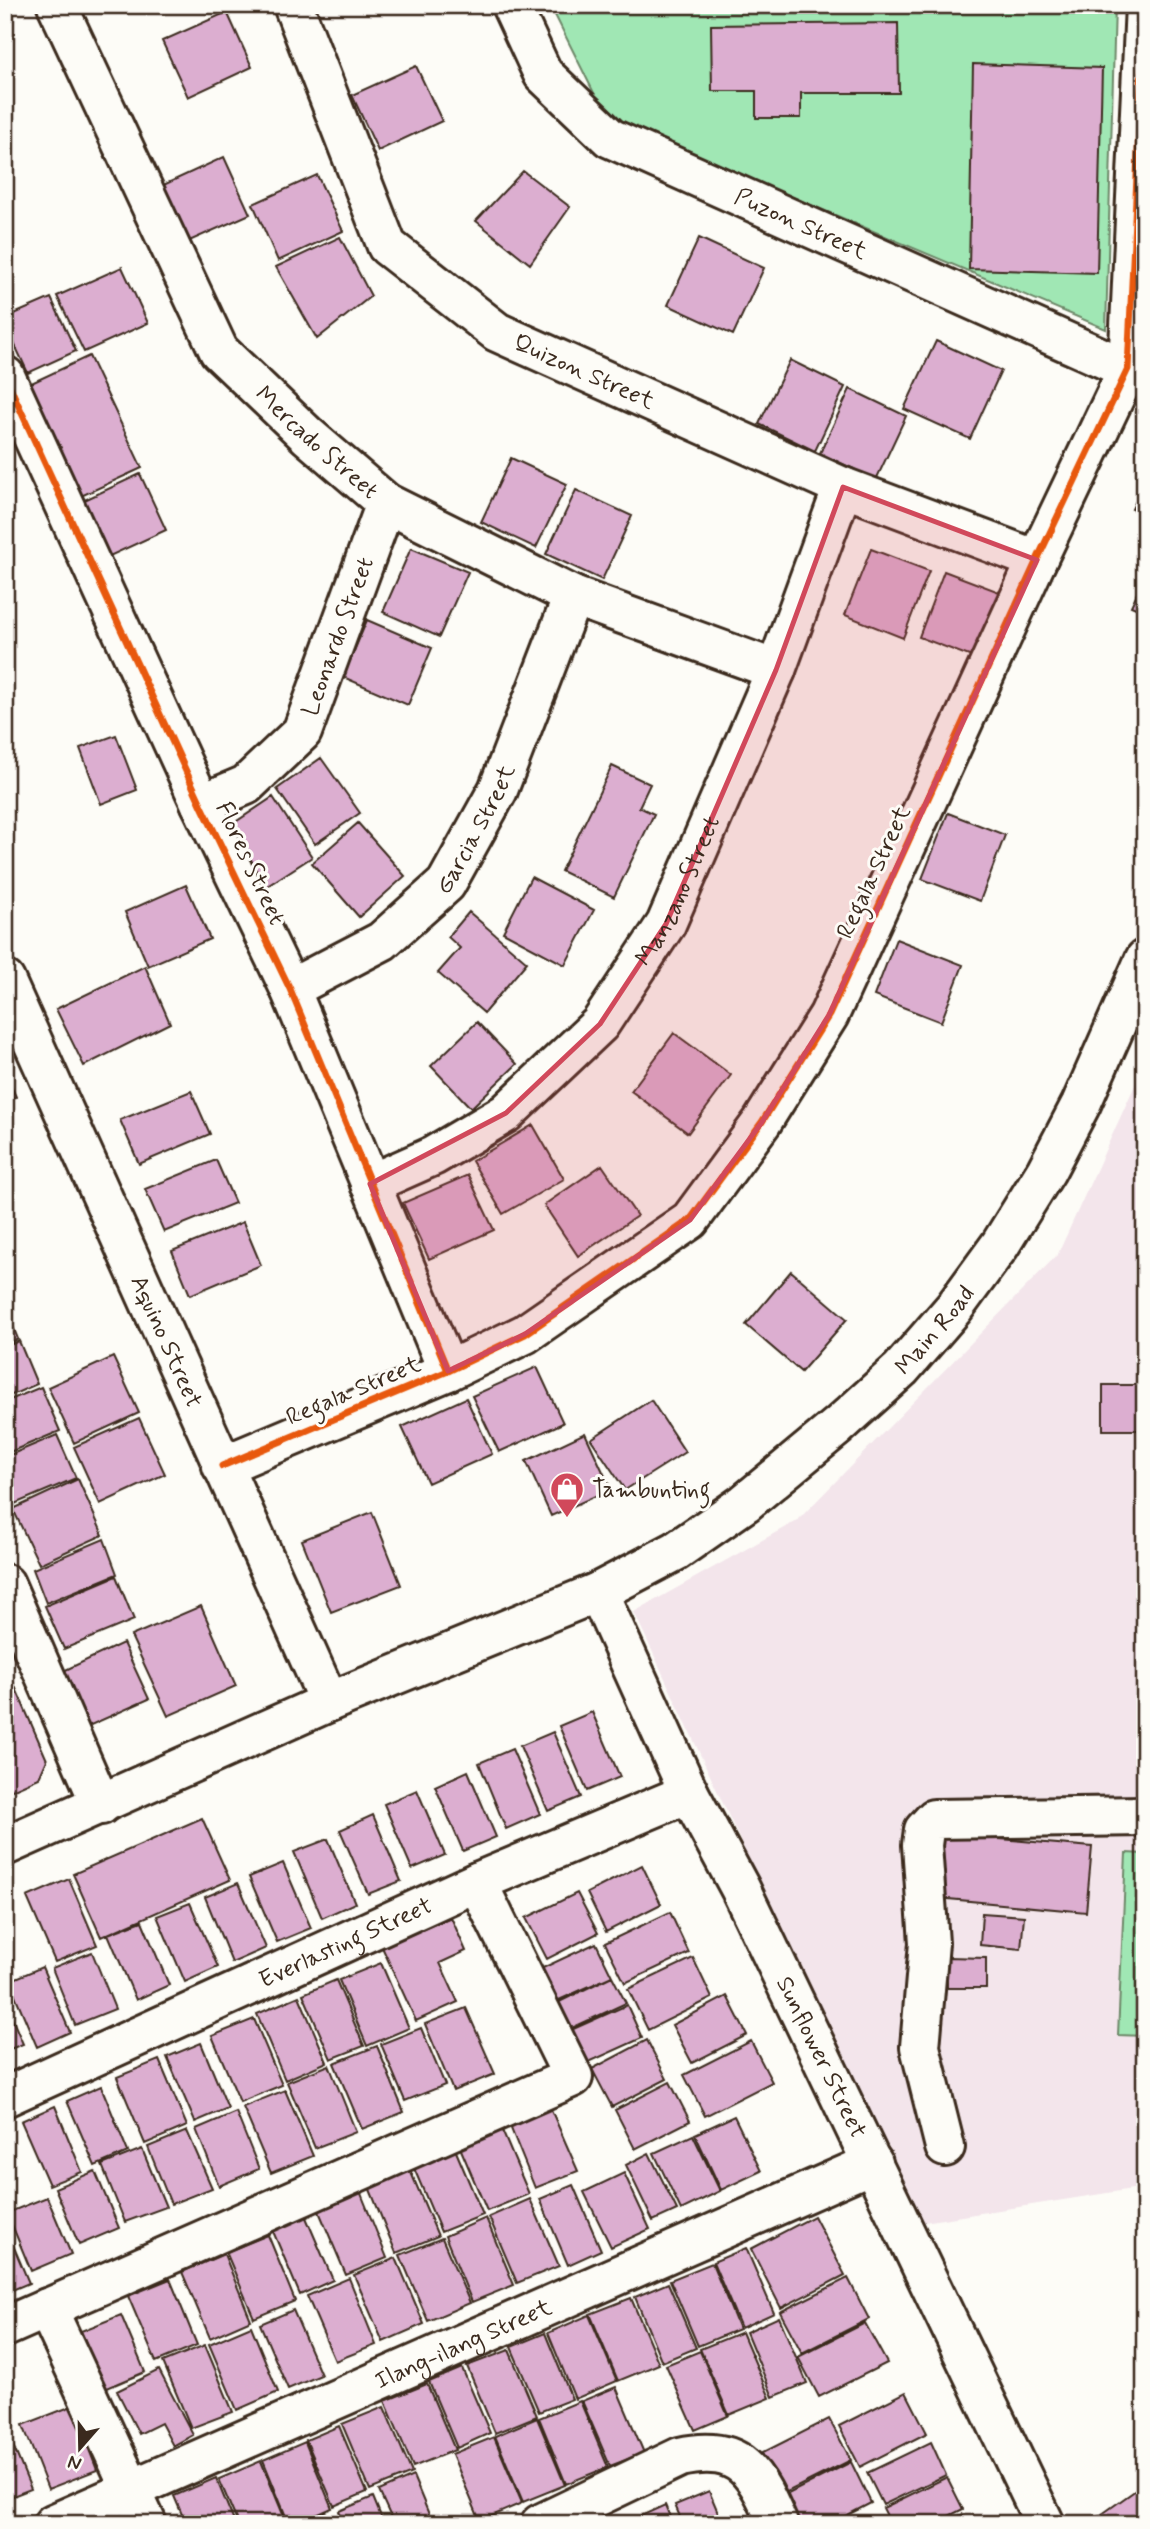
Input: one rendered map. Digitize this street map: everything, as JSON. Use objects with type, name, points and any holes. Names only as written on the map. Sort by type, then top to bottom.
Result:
[{"type":"street","name":"Mercado Street","points":[[57,5],[219,351],[309,436],[386,503],[573,596],[776,670]]},
{"type":"street","name":"Quizon Street","points":[[293,5],[387,246],[497,332],[843,487],[1037,560]]},
{"type":"street","name":"Puzon Street","points":[[511,5],[543,74],[610,138],[1136,373]]},
{"type":"street","name":"Regala Street","points":[[222,1465],[448,1371],[525,1334],[690,1220],[762,1122],[829,1015],[1037,560],[1136,373],[1145,5]]},
{"type":"street","name":"Flores Street","points":[[5,376],[201,804],[290,989],[448,1371]]},
{"type":"street","name":"Manzano Street","points":[[370,1184],[433,1156],[506,1113],[600,1024],[666,924],[776,670],[843,487]]},
{"type":"street","name":"Leonardo Street","points":[[201,804],[246,785],[302,732],[386,503]]},
{"type":"street","name":"Garcia Street","points":[[290,989],[382,941],[446,884],[498,790],[573,596]]},
{"type":"street","name":"Main Road","points":[[5,1846],[330,1702],[598,1592],[676,1551],[745,1503],[838,1426],[901,1369],[954,1308],[1000,1244],[1046,1171],[1081,1104],[1145,959]]},
{"type":"street","name":"Aquino Street","points":[[5,980],[330,1702]]},
{"type":"street","points":[[5,1584],[101,1805]]},
{"type":"street","name":"Sunflower Street","points":[[598,1592],[689,1793],[740,1888],[1045,2524]]},
{"type":"street","name":"Everlasting Street","points":[[5,2097],[477,1882],[689,1793]]},
{"type":"street","points":[[945,2147],[920,2047],[929,1943],[922,1845],[924,1830],[934,1819],[1145,1816]]},
{"type":"street","points":[[5,2327],[573,2077],[477,1882]]},
{"type":"street","name":"Ilang-ilang Street","points":[[53,2524],[873,2163]]},
{"type":"street","points":[[47,2308],[147,2524]]},
{"type":"street","points":[[540,2524],[680,2457],[704,2452],[728,2456],[748,2469],[762,2488],[778,2524]]},
{"type":"highlighted area","points":[[843,487],[1037,560],[829,1015],[762,1122],[690,1220],[525,1334],[448,1371],[370,1184],[506,1113],[600,1024],[666,924],[776,670]]},
{"type":"shaded area","points":[[1145,1063],[1145,2187],[918,2223],[634,1612],[798,1520],[1058,1254]]},
{"type":"green space","points":[[550,5],[1115,5],[1106,329],[607,119]]},
{"type":"green space","points":[[1126,1853],[1145,1854],[1145,2036],[1118,2035]]},
{"type":"building","points":[[227,12],[252,67],[188,97],[162,41]]},
{"type":"building","points":[[898,23],[899,93],[801,93],[801,118],[756,118],[756,91],[712,91],[711,25]]},
{"type":"building","points":[[973,64],[1102,68],[1097,273],[969,269]]},
{"type":"building","points":[[416,66],[442,121],[378,151],[352,95]]},
{"type":"building","points":[[224,157],[250,214],[185,243],[159,187]]},
{"type":"building","points":[[523,171],[570,207],[530,264],[476,221]]},
{"type":"building","points":[[317,175],[343,231],[278,261],[253,204]]},
{"type":"building","points":[[340,237],[371,296],[317,339],[276,267]]},
{"type":"building","points":[[699,238],[764,268],[733,335],[668,305]]},
{"type":"building","points":[[122,267],[148,323],[84,352],[57,296]]},
{"type":"building","points":[[51,298],[76,351],[28,373],[5,324],[5,318]]},
{"type":"building","points":[[936,341],[1001,371],[970,439],[904,409]]},
{"type":"building","points":[[89,356],[142,468],[79,497],[25,386]]},
{"type":"building","points":[[790,360],[845,387],[815,451],[759,424]]},
{"type":"building","points":[[850,389],[906,416],[876,480],[820,453]]},
{"type":"building","points":[[511,458],[567,484],[536,548],[481,522]]},
{"type":"building","points":[[140,474],[166,530],[101,560],[76,504]]},
{"type":"building","points":[[1145,482],[1145,514],[1132,509]]},
{"type":"building","points":[[576,490],[632,516],[602,580],[546,554]]},
{"type":"building","points":[[411,548],[468,572],[439,637],[383,612]]},
{"type":"building","points":[[871,549],[929,571],[903,638],[845,615]]},
{"type":"building","points":[[944,571],[1002,593],[977,659],[919,637]]},
{"type":"building","points":[[1145,576],[1145,612],[1131,606]]},
{"type":"building","points":[[367,620],[432,648],[408,705],[343,677]]},
{"type":"building","points":[[116,735],[137,790],[101,804],[80,748]]},
{"type":"building","points":[[321,758],[360,813],[315,844],[277,789]]},
{"type":"building","points":[[612,766],[650,784],[639,807],[654,814],[614,897],[561,871]]},
{"type":"building","points":[[273,797],[312,857],[261,890],[222,831]]},
{"type":"building","points":[[948,813],[1005,835],[980,901],[922,879]]},
{"type":"building","points":[[358,823],[405,876],[359,917],[312,863]]},
{"type":"building","points":[[531,877],[594,910],[565,965],[503,932]]},
{"type":"building","points":[[186,885],[210,939],[148,966],[125,912]]},
{"type":"building","points":[[469,912],[527,962],[484,1013],[438,973],[460,948],[448,937]]},
{"type":"building","points":[[896,939],[963,965],[941,1022],[874,996]]},
{"type":"building","points":[[145,966],[170,1023],[84,1066],[56,1009]]},
{"type":"building","points":[[477,1022],[517,1064],[471,1108],[431,1066]]},
{"type":"building","points":[[674,1033],[731,1075],[688,1133],[631,1091]]},
{"type":"building","points":[[5,1073],[16,1097],[5,1101]]},
{"type":"building","points":[[191,1091],[210,1134],[139,1164],[120,1120]]},
{"type":"building","points":[[533,1125],[564,1179],[503,1214],[472,1161]]},
{"type":"building","points":[[216,1160],[235,1203],[164,1232],[145,1189]]},
{"type":"building","points":[[602,1165],[637,1216],[578,1256],[544,1205]]},
{"type":"building","points":[[468,1175],[494,1230],[429,1259],[403,1203]]},
{"type":"building","points":[[243,1222],[261,1265],[190,1295],[172,1251]]},
{"type":"building","points":[[791,1271],[847,1319],[801,1372],[746,1325]]},
{"type":"building","points":[[5,1307],[18,1339],[5,1345]]},
{"type":"building","points":[[19,1341],[37,1384],[5,1398],[5,1347]]},
{"type":"building","points":[[113,1357],[139,1413],[74,1443],[48,1387]]},
{"type":"building","points":[[537,1367],[563,1423],[499,1452],[472,1396]]},
{"type":"building","points":[[1103,1385],[1145,1385],[1145,1430],[1103,1430]]},
{"type":"building","points":[[41,1387],[60,1431],[5,1454],[5,1402]]},
{"type":"building","points":[[466,1398],[492,1454],[428,1483],[402,1427]]},
{"type":"building","points":[[651,1400],[685,1452],[625,1490],[591,1439]]},
{"type":"building","points":[[139,1418],[165,1474],[100,1504],[74,1447]]},
{"type":"building","points":[[585,1433],[611,1489],[551,1516],[526,1461]]},
{"type":"building","points":[[57,1435],[76,1478],[5,1508],[5,1457]]},
{"type":"building","points":[[78,1479],[103,1535],[39,1564],[13,1509]]},
{"type":"building","points":[[372,1512],[401,1585],[331,1612],[302,1540]]},
{"type":"building","points":[[104,1539],[117,1574],[46,1603],[33,1569]]},
{"type":"building","points":[[116,1576],[134,1620],[64,1649],[45,1606]]},
{"type":"building","points":[[201,1606],[236,1686],[168,1716],[131,1636]]},
{"type":"building","points":[[123,1643],[149,1699],[84,1728],[59,1673]]},
{"type":"building","points":[[14,1684],[47,1760],[39,1778],[5,1793],[5,1688]]},
{"type":"building","points":[[592,1712],[620,1777],[587,1791],[559,1726]]},
{"type":"building","points":[[553,1732],[581,1797],[548,1811],[520,1746]]},
{"type":"building","points":[[512,1749],[540,1814],[506,1829],[479,1763]]},
{"type":"building","points":[[468,1771],[496,1837],[463,1851],[435,1786]]},
{"type":"building","points":[[417,1790],[445,1855],[412,1869],[384,1804]]},
{"type":"building","points":[[373,1815],[401,1881],[368,1894],[340,1830]]},
{"type":"building","points":[[202,1818],[230,1880],[101,1937],[73,1874]]},
{"type":"building","points":[[943,1834],[1092,1847],[1086,1912],[938,1898]]},
{"type":"building","points":[[328,1839],[355,1903],[322,1918],[294,1852]]},
{"type":"building","points":[[283,1863],[311,1928],[277,1942],[249,1877]]},
{"type":"building","points":[[642,1865],[661,1904],[606,1932],[587,1893]]},
{"type":"building","points":[[69,1879],[97,1945],[55,1962],[27,1897]]},
{"type":"building","points":[[238,1883],[266,1948],[232,1963],[205,1897]]},
{"type":"building","points":[[577,1893],[598,1933],[547,1959],[526,1918]]},
{"type":"building","points":[[190,1903],[218,1967],[185,1982],[157,1916]]},
{"type":"building","points":[[670,1912],[689,1953],[625,1983],[605,1943]]},
{"type":"building","points":[[982,1913],[1024,1916],[1021,1949],[980,1945]]},
{"type":"building","points":[[451,1917],[466,1951],[440,1963],[458,2002],[416,2021],[382,1947]]},
{"type":"building","points":[[142,1921],[169,1985],[136,2000],[108,1934]]},
{"type":"building","points":[[596,1943],[612,1976],[548,2005],[532,1973]]},
{"type":"building","points":[[92,1952],[115,2009],[75,2025],[52,1968]]},
{"type":"building","points":[[947,1957],[986,1958],[986,1988],[947,1988]]},
{"type":"building","points":[[693,1958],[712,1998],[648,2030],[628,1989]]},
{"type":"building","points":[[381,1963],[409,2028],[367,2046],[339,1980]]},
{"type":"building","points":[[42,1967],[70,2032],[37,2047],[9,1981]]},
{"type":"building","points":[[612,1976],[626,2003],[561,2033],[547,2008]]},
{"type":"building","points":[[336,1980],[364,2046],[331,2059],[303,1994]]},
{"type":"building","points":[[299,1996],[327,2062],[285,2080],[257,2014]]},
{"type":"building","points":[[727,1996],[747,2035],[692,2063],[672,2025]]},
{"type":"building","points":[[5,2002],[23,2044],[5,2051]]},
{"type":"building","points":[[627,2005],[642,2038],[578,2067],[562,2034]]},
{"type":"building","points":[[466,2008],[495,2074],[453,2091],[425,2024]]},
{"type":"building","points":[[254,2019],[282,2085],[240,2102],[212,2036]]},
{"type":"building","points":[[421,2028],[445,2085],[405,2101],[381,2044]]},
{"type":"building","points":[[647,2040],[667,2079],[612,2107],[592,2069]]},
{"type":"building","points":[[751,2041],[772,2082],[705,2116],[684,2075]]},
{"type":"building","points":[[201,2043],[228,2108],[195,2122],[167,2057]]},
{"type":"building","points":[[377,2046],[404,2112],[362,2129],[334,2063]]},
{"type":"building","points":[[159,2060],[187,2126],[145,2144],[117,2077]]},
{"type":"building","points":[[329,2065],[356,2132],[315,2148],[287,2082]]},
{"type":"building","points":[[670,2082],[690,2121],[635,2149],[615,2110]]},
{"type":"building","points":[[101,2086],[128,2152],[95,2166],[67,2101]]},
{"type":"building","points":[[285,2090],[313,2156],[271,2173],[243,2107]]},
{"type":"building","points":[[549,2105],[578,2171],[535,2188],[508,2121]]},
{"type":"building","points":[[55,2106],[82,2172],[49,2185],[21,2121]]},
{"type":"building","points":[[236,2112],[259,2169],[219,2186],[196,2129]]},
{"type":"building","points":[[734,2116],[761,2171],[721,2190],[695,2134]]},
{"type":"building","points":[[501,2128],[529,2194],[487,2211],[459,2145]]},
{"type":"building","points":[[187,2131],[212,2188],[171,2204],[148,2147]]},
{"type":"building","points":[[693,2135],[720,2191],[681,2210],[654,2153]]},
{"type":"building","points":[[142,2149],[166,2207],[125,2222],[102,2165]]},
{"type":"building","points":[[455,2149],[483,2215],[441,2232],[413,2166]]},
{"type":"building","points":[[649,2153],[677,2210],[653,2221],[626,2165]]},
{"type":"building","points":[[410,2170],[438,2236],[396,2253],[369,2187]]},
{"type":"building","points":[[95,2171],[119,2228],[79,2245],[55,2188]]},
{"type":"building","points":[[624,2173],[650,2229],[611,2247],[584,2192]]},
{"type":"building","points":[[573,2185],[601,2250],[568,2265],[540,2199]]},
{"type":"building","points":[[360,2191],[387,2258],[346,2275],[318,2209]]},
{"type":"building","points":[[47,2197],[71,2254],[31,2271],[7,2213]]},
{"type":"building","points":[[530,2199],[559,2266],[517,2283],[489,2217]]},
{"type":"building","points":[[305,2215],[333,2280],[300,2295],[272,2229]]},
{"type":"building","points":[[814,2216],[845,2275],[781,2308],[751,2249]]},
{"type":"building","points":[[486,2218],[514,2285],[472,2302],[445,2236]]},
{"type":"building","points":[[5,2226],[29,2283],[5,2293]]},
{"type":"building","points":[[268,2235],[295,2301],[254,2318],[226,2252]]},
{"type":"building","points":[[442,2238],[470,2303],[428,2321],[400,2255]]},
{"type":"building","points":[[746,2248],[774,2313],[741,2328],[713,2262]]},
{"type":"building","points":[[224,2254],[251,2320],[210,2338],[182,2272]]},
{"type":"building","points":[[396,2258],[424,2324],[383,2342],[354,2275]]},
{"type":"building","points":[[712,2263],[739,2329],[698,2346],[670,2280]]},
{"type":"building","points":[[349,2278],[376,2345],[335,2361],[307,2296]]},
{"type":"building","points":[[848,2278],[869,2319],[802,2353],[780,2312]]},
{"type":"building","points":[[170,2279],[197,2345],[156,2362],[128,2296]]},
{"type":"building","points":[[668,2283],[696,2348],[662,2362],[635,2297]]},
{"type":"building","points":[[631,2298],[659,2364],[618,2381],[590,2314]]},
{"type":"building","points":[[293,2310],[321,2375],[288,2389],[260,2324]]},
{"type":"building","points":[[121,2315],[145,2372],[105,2389],[81,2331]]},
{"type":"building","points":[[589,2315],[617,2381],[575,2399],[548,2333]]},
{"type":"building","points":[[779,2317],[807,2383],[773,2397],[746,2332]]},
{"type":"building","points":[[865,2323],[887,2363],[819,2397],[798,2357]]},
{"type":"building","points":[[251,2326],[278,2392],[237,2410],[209,2344]]},
{"type":"building","points":[[742,2332],[770,2398],[729,2415],[700,2349]]},
{"type":"building","points":[[545,2333],[572,2399],[539,2412],[511,2347]]},
{"type":"building","points":[[205,2345],[233,2412],[191,2428],[163,2362]]},
{"type":"building","points":[[509,2350],[537,2416],[495,2433],[467,2366]]},
{"type":"building","points":[[700,2351],[728,2416],[695,2430],[666,2365]]},
{"type":"building","points":[[462,2368],[490,2433],[457,2448],[429,2382]]},
{"type":"building","points":[[159,2370],[193,2435],[173,2446],[161,2423],[139,2434],[117,2391]]},
{"type":"building","points":[[427,2384],[455,2450],[413,2467],[385,2401]]},
{"type":"building","points":[[616,2387],[644,2453],[610,2466],[582,2401]]},
{"type":"building","points":[[906,2392],[927,2433],[860,2467],[839,2426]]},
{"type":"building","points":[[580,2401],[608,2467],[566,2484],[539,2418]]},
{"type":"building","points":[[72,2406],[97,2470],[48,2489],[23,2425]]},
{"type":"building","points":[[384,2407],[412,2473],[370,2490],[342,2424]]},
{"type":"building","points":[[537,2418],[565,2485],[523,2502],[495,2436]]},
{"type":"building","points":[[829,2419],[851,2460],[783,2494],[762,2453]]},
{"type":"building","points":[[339,2426],[367,2492],[334,2506],[306,2440]]},
{"type":"building","points":[[7,2431],[31,2489],[5,2499],[5,2432]]},
{"type":"building","points":[[494,2437],[522,2503],[480,2521],[452,2454]]},
{"type":"building","points":[[305,2442],[332,2508],[296,2524],[289,2524],[263,2460]]},
{"type":"building","points":[[931,2442],[946,2475],[883,2505],[867,2473]]},
{"type":"building","points":[[261,2461],[287,2524],[238,2524],[219,2479]]},
{"type":"building","points":[[851,2462],[871,2503],[830,2524],[798,2524],[784,2496]]},
{"type":"building","points":[[413,2476],[433,2524],[394,2524],[379,2491]]},
{"type":"building","points":[[947,2477],[963,2509],[933,2524],[891,2524],[883,2508]]},
{"type":"building","points":[[216,2478],[235,2524],[186,2524],[174,2496]]},
{"type":"building","points":[[1136,2490],[1145,2508],[1145,2524],[1097,2524],[1095,2519]]},
{"type":"building","points":[[709,2491],[723,2524],[683,2524],[675,2505]]},
{"type":"building","points":[[373,2497],[384,2524],[344,2524],[339,2511]]},
{"type":"building","points":[[665,2505],[673,2524],[633,2524],[632,2520]]},
{"type":"building","points":[[963,2514],[967,2524],[941,2524]]},
{"type":"building","points":[[335,2515],[339,2524],[313,2524]]},
{"type":"cycle path","points":[[222,1466],[448,1371],[525,1334],[690,1220],[762,1122],[829,1015],[1037,560],[1128,369],[1145,5]]},
{"type":"cycle path","points":[[5,376],[201,804],[290,989],[448,1371]]},
{"type":"place","name":"Tambunting","points":[[567,1519]]}]
